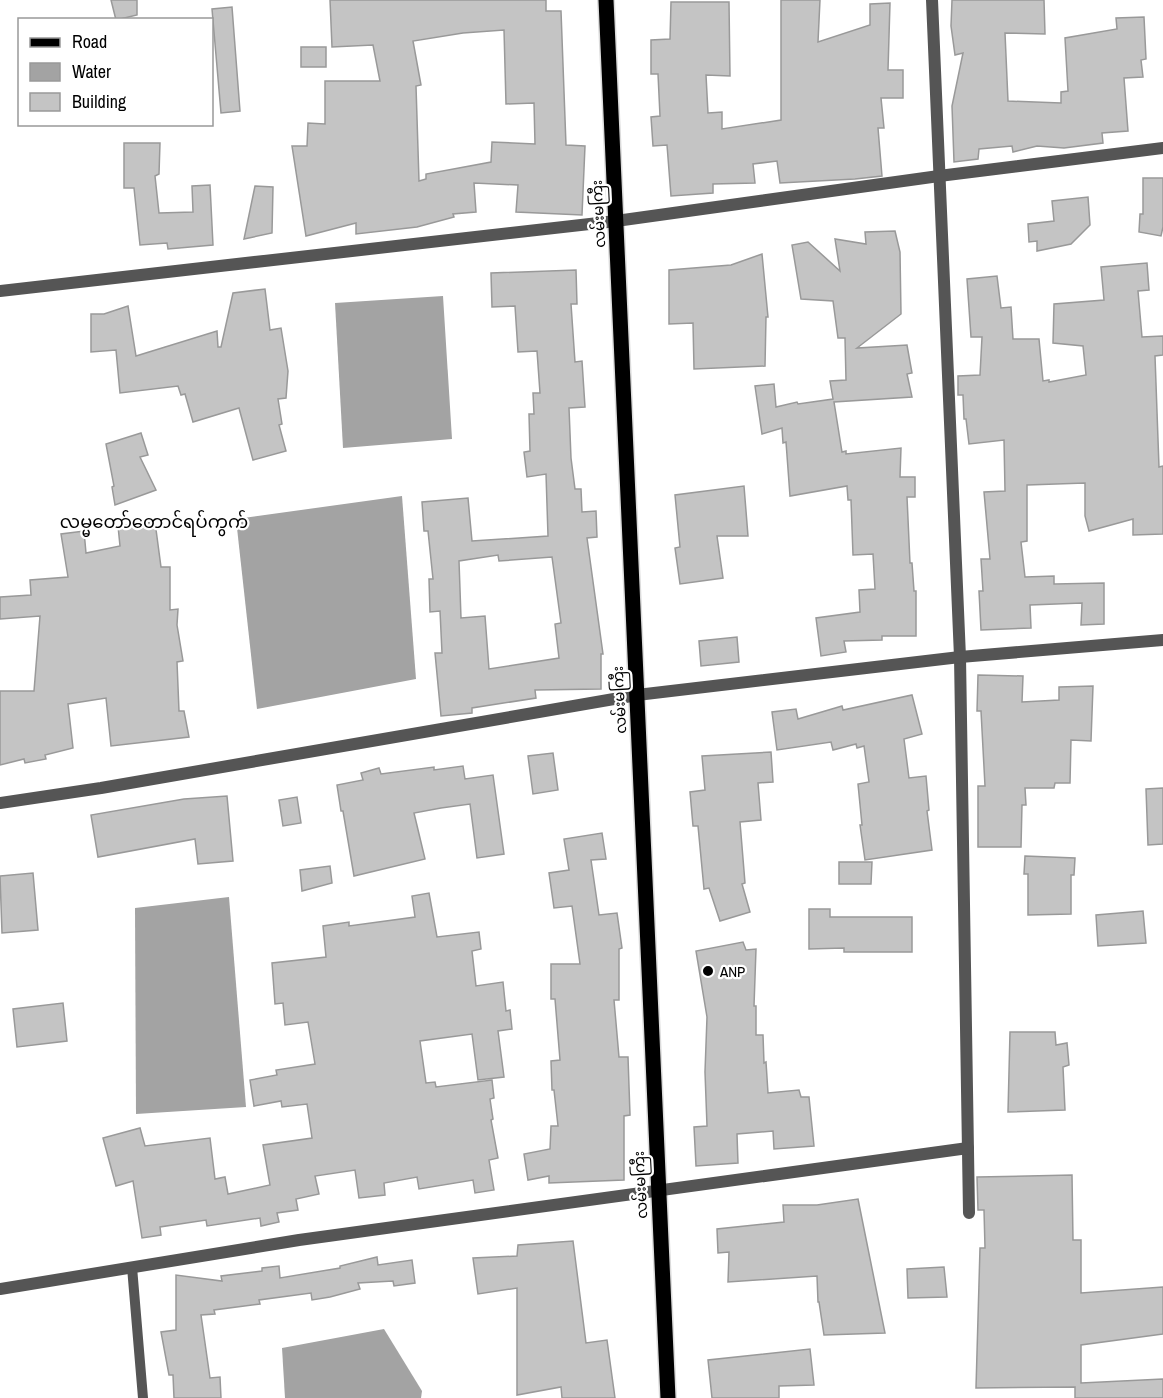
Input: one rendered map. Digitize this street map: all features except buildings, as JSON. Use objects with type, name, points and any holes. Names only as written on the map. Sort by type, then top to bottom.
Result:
[{"type":"main road","name":"လမ်းမကြီး","points":[[606,0],[668,1398]]},
{"type":"street","points":[[932,0],[960,657],[969,1213]]},
{"type":"street","points":[[0,291],[616,222],[939,176],[1163,148]]},
{"type":"street","points":[[0,803],[101,788],[637,695],[960,657],[1163,640]]},
{"type":"street","points":[[0,1289],[300,1240],[968,1148]]},
{"type":"lane","points":[[132,1267],[143,1398]]},
{"type":"water","points":[[443,296],[452,439],[343,448],[335,303]]},
{"type":"water","points":[[402,496],[416,679],[257,709],[236,519]]},
{"type":"water","points":[[229,897],[246,1107],[136,1114],[135,908]]},
{"type":"water","points":[[384,1329],[422,1391],[421,1398],[285,1398],[282,1348]]},
{"type":"place","name":"ANP","points":[[708,971]]},
{"type":"district","name":"လမ္မတော်တောင်ရပ်ကွက်","points":[[154,521]]}]
